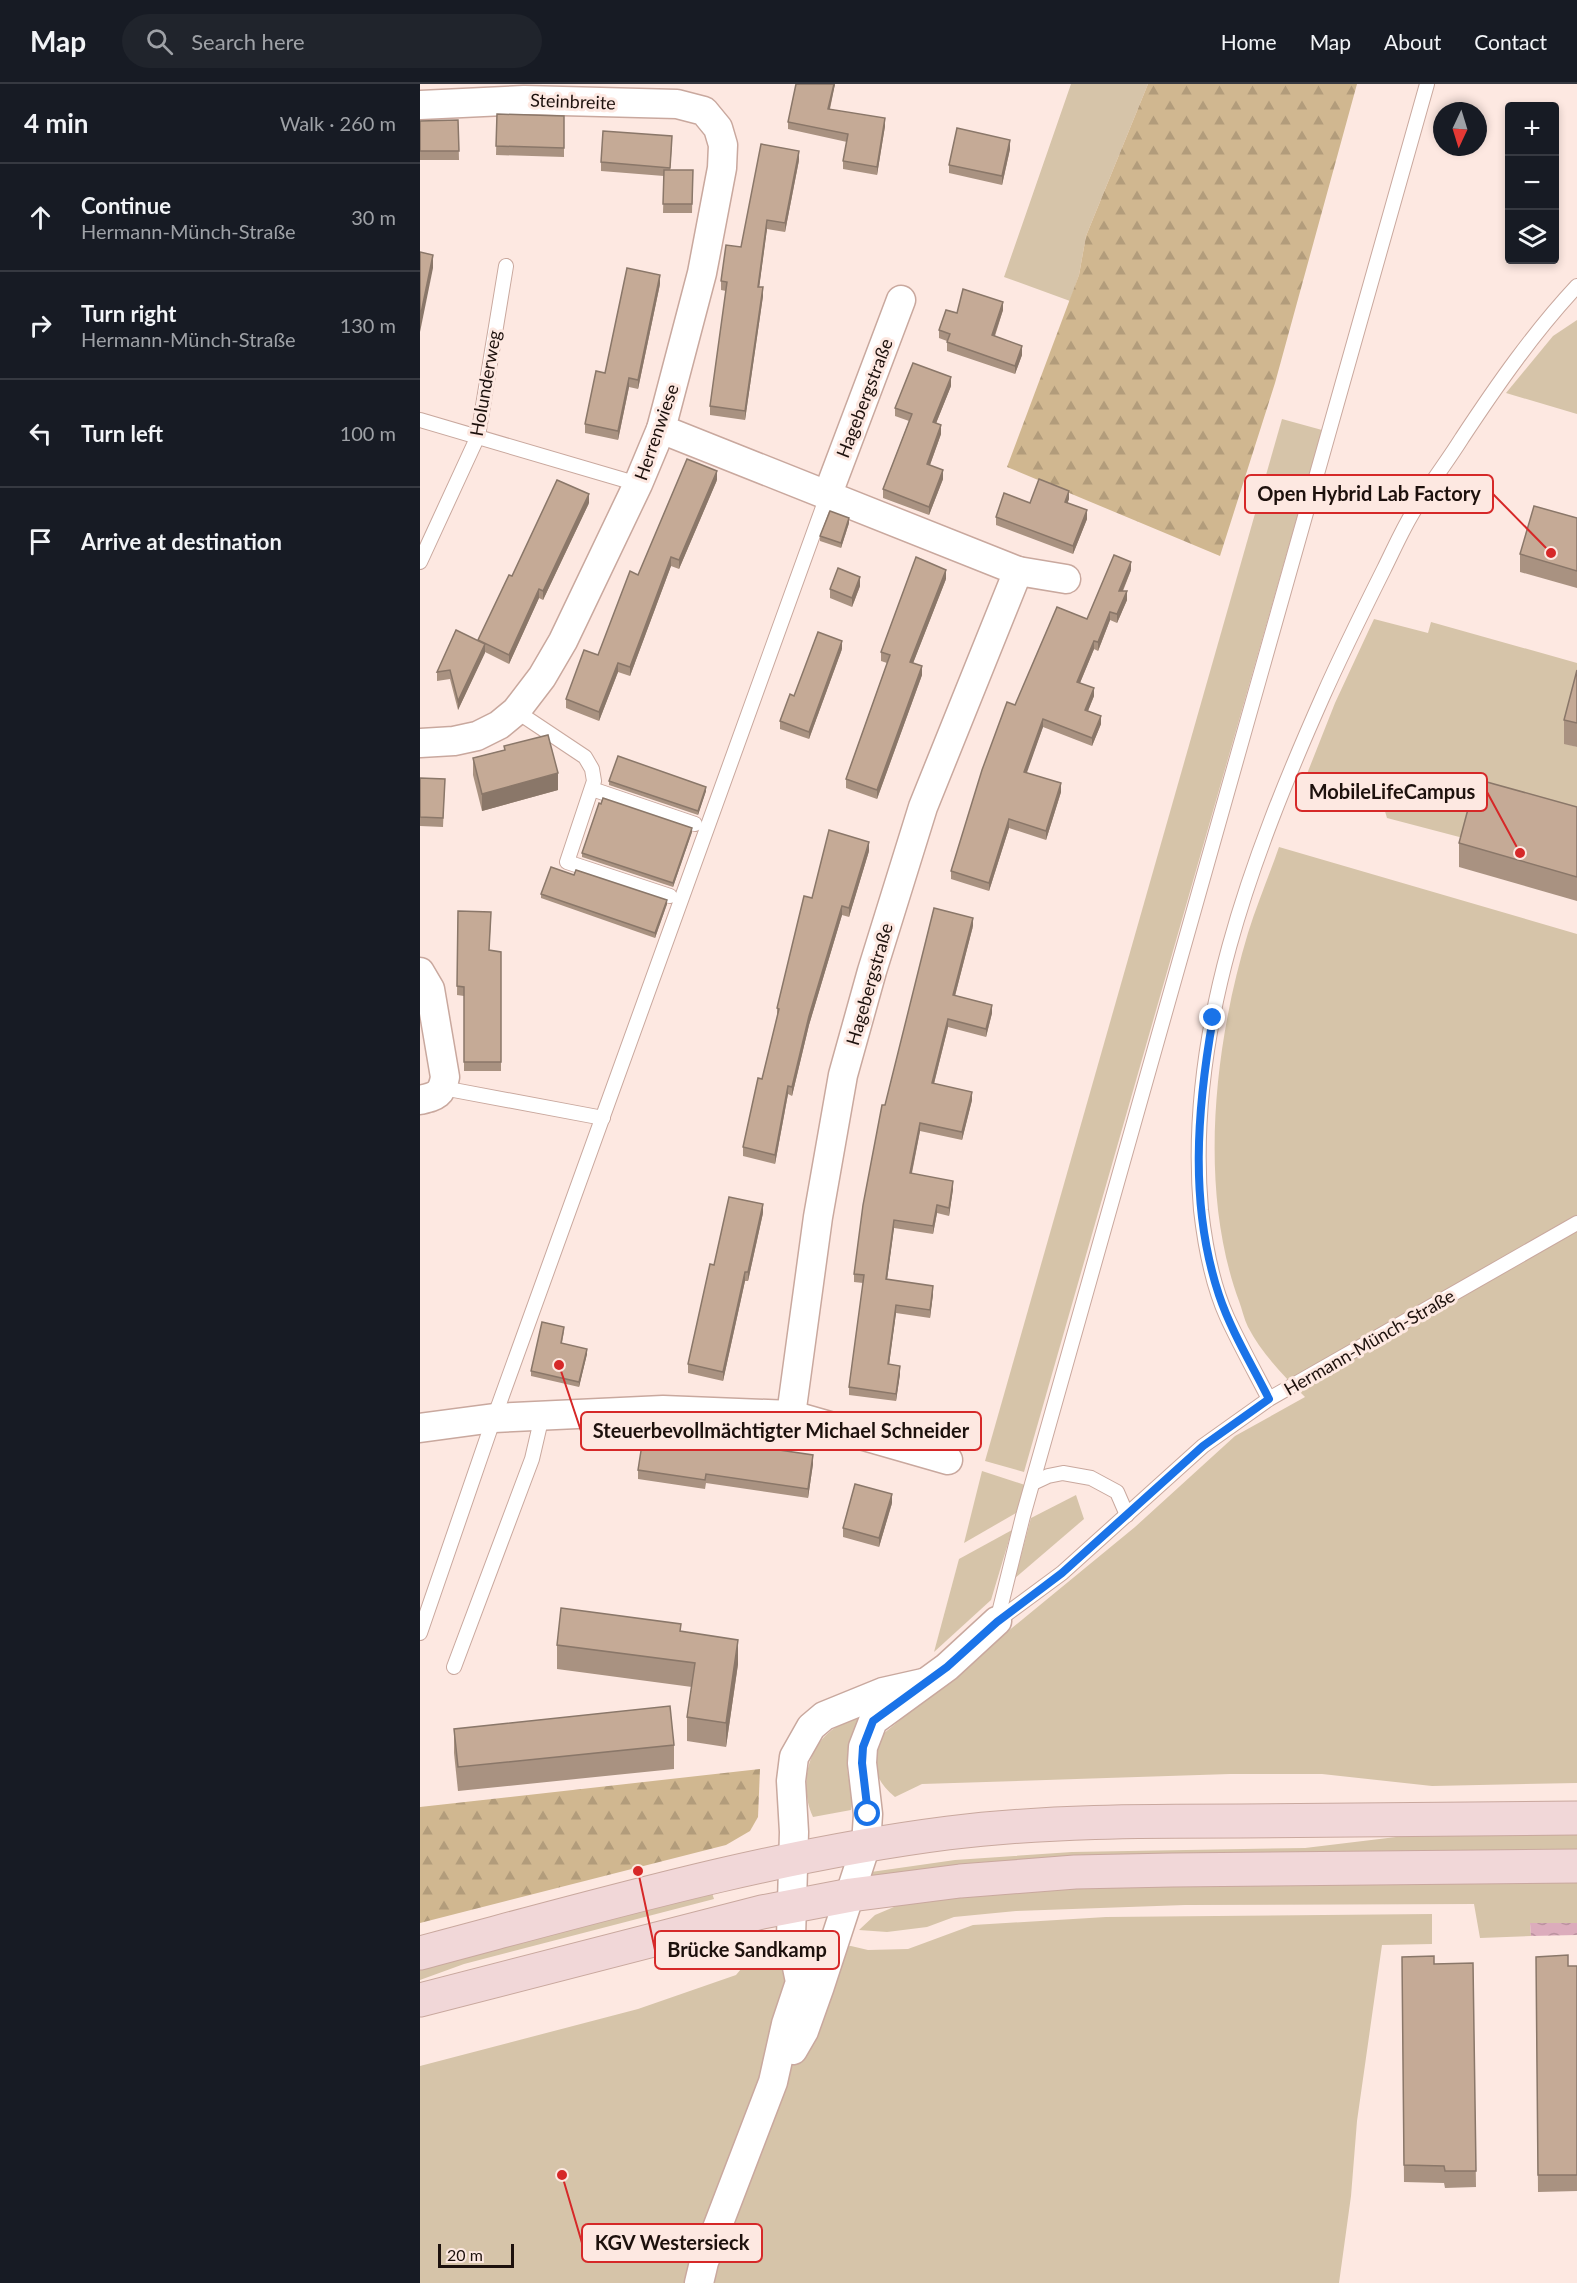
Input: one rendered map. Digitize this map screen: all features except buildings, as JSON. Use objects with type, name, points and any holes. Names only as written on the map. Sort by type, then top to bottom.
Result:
[{"type":"main road","points":[[420,1953],[639,1895],[793,1860],[866,1845],[950,1833],[1058,1824],[1577,1818]]},
{"type":"main road","points":[[420,2000],[792,1906],[851,1895],[960,1881],[1075,1872],[1577,1866]]},
{"type":"street","name":"Steinbreite","points":[[420,105],[524,100],[677,104],[704,111],[718,128]]},
{"type":"street","name":"Herrenwiese","points":[[420,743],[454,741],[477,736],[499,725],[516,711],[542,677],[563,640],[638,484],[661,429],[702,273],[722,168],[723,145],[718,128]]},
{"type":"street","name":"Hagebergstraße","points":[[827,496],[901,300]]},
{"type":"street","points":[[661,429],[1018,571],[1066,579]]},
{"type":"street","name":"Hagebergstraße","points":[[791,1415],[818,1217],[843,1075],[872,971],[923,807],[1018,571]]},
{"type":"street","points":[[420,972],[430,988],[445,1077],[432,1094]]},
{"type":"street","points":[[420,1428],[494,1419],[663,1410],[791,1415],[948,1460]]},
{"type":"street","name":"Hermann-Münch-Straße","points":[[773,2082],[804,2031],[866,1845],[868,1814],[862,1763],[868,1732],[873,1721],[947,1667],[997,1622]]},
{"type":"street","name":"Hermann-Münch-Straße","points":[[773,2082],[786,2024],[800,1982],[791,1938],[793,1860],[791,1770],[799,1746],[811,1727],[824,1716],[882,1692],[923,1683]]},
{"type":"street","points":[[699,2283],[704,2262],[773,2082]]},
{"type":"lane","points":[[997,1622],[1033,1483],[1427,84]]},
{"type":"lane","name":"Holunderweg","points":[[420,562],[478,436],[506,266]]},
{"type":"lane","points":[[1269,1399],[1227,1316],[1219,1294],[1206,1244],[1202,1214],[1199,1177],[1200,1111],[1213,1018],[1228,954],[1251,876],[1302,743],[1399,538],[1414,510],[1490,396],[1577,286]]},
{"type":"lane","points":[[420,420],[638,484]]},
{"type":"lane","points":[[420,1633],[494,1419],[827,496]]},
{"type":"lane","points":[[516,711],[585,757],[593,775],[592,789],[567,862],[670,896]]},
{"type":"lane","points":[[592,789],[695,824]]},
{"type":"lane","points":[[432,1094],[603,1118]]},
{"type":"lane","name":"Hermann-Münch-Straße","points":[[997,1622],[1062,1573],[1203,1446],[1269,1399],[1577,1223]]},
{"type":"lane","points":[[454,1667],[532,1459],[542,1416]]},
{"type":"lane","points":[[1033,1483],[1048,1476],[1063,1473],[1091,1478],[1117,1492],[1127,1515]]},
{"type":"shaded area","points":[[1071,84],[1148,84],[1086,236],[1079,275],[1070,301],[1004,277]]},
{"type":"shaded area","points":[[1577,320],[1577,414],[1506,393],[1553,336]]},
{"type":"shaded area","points":[[1282,419],[1322,430],[1024,1472],[985,1461]]},
{"type":"shaded area","points":[[1374,619],[1428,633],[1431,622],[1577,663],[1577,694],[1564,743],[1577,747],[1577,818],[1467,839],[1387,818],[1384,808],[1303,784],[1335,703]]},
{"type":"shaded area","points":[[1279,847],[1577,934],[1577,1783],[1432,1786],[1322,1774],[1230,1774],[922,1784],[895,1797],[882,1783],[876,1768],[875,1761],[883,1734],[1135,1527],[1235,1436],[1305,1397],[1281,1373],[1245,1321],[1226,1258],[1218,1212],[1215,1165],[1215,1117],[1226,1022],[1248,933]]},
{"type":"shaded area","points":[[982,1471],[1025,1485],[1016,1513],[964,1543]]},
{"type":"shaded area","points":[[1076,1495],[1084,1519],[1015,1578],[1031,1518]]},
{"type":"shaded area","points":[[1012,1530],[991,1600],[934,1652],[959,1559]]},
{"type":"shaded area","points":[[860,1715],[850,1740],[847,1759],[852,1799],[851,1810],[813,1817],[806,1786],[813,1754],[828,1733]]},
{"type":"shaded area","points":[[1577,1833],[1577,1852],[872,1877],[871,1872],[955,1860],[1072,1852],[1305,1848],[1421,1834]]},
{"type":"shaded area","points":[[1577,1882],[1577,1923],[1530,1923],[1531,1936],[1480,1938],[1474,1904],[1185,1905],[1016,1911],[954,1917],[927,1927],[887,1932],[859,1930],[875,1915],[901,1904],[1049,1889],[1185,1885]]},
{"type":"shaded area","points":[[712,1893],[714,1899],[464,1964],[420,1980],[420,1968]]},
{"type":"shaded area","points":[[1432,1914],[1432,1944],[1382,1945],[1357,2121],[1351,2196],[1339,2283],[420,2283],[420,2066],[638,2009],[736,1975],[756,1951],[851,1946],[868,1950],[908,1949],[973,1925],[1106,1917]]},
{"type":"green space","points":[[1148,84],[1357,84],[1275,383],[1220,556],[1007,467],[1079,275],[1086,236]]},
{"type":"green space","points":[[760,1769],[758,1817],[750,1831],[726,1845],[420,1923],[420,1807]]},
{"type":"water","points":[[1530,1923],[1577,1923],[1577,1935],[1531,1936]]},
{"type":"place","name":"Open Hybrid Lab Factory","points":[[1551,553]]},
{"type":"place","name":"MobileLifeCampus","points":[[1520,853]]},
{"type":"place","name":"Steuerbevollmächtigter Michael Schneider","points":[[559,1365]]},
{"type":"place","name":"Brücke Sandkamp","points":[[638,1871]]},
{"type":"place","name":"KGV Westersieck","points":[[562,2175]]},
{"type":"route","points":[[868,1814],[862,1763],[863,1747],[873,1721],[947,1667],[997,1622],[1062,1573],[1225,1428],[1269,1399],[1227,1316],[1206,1244],[1199,1177],[1200,1111],[1213,1018]]}]
